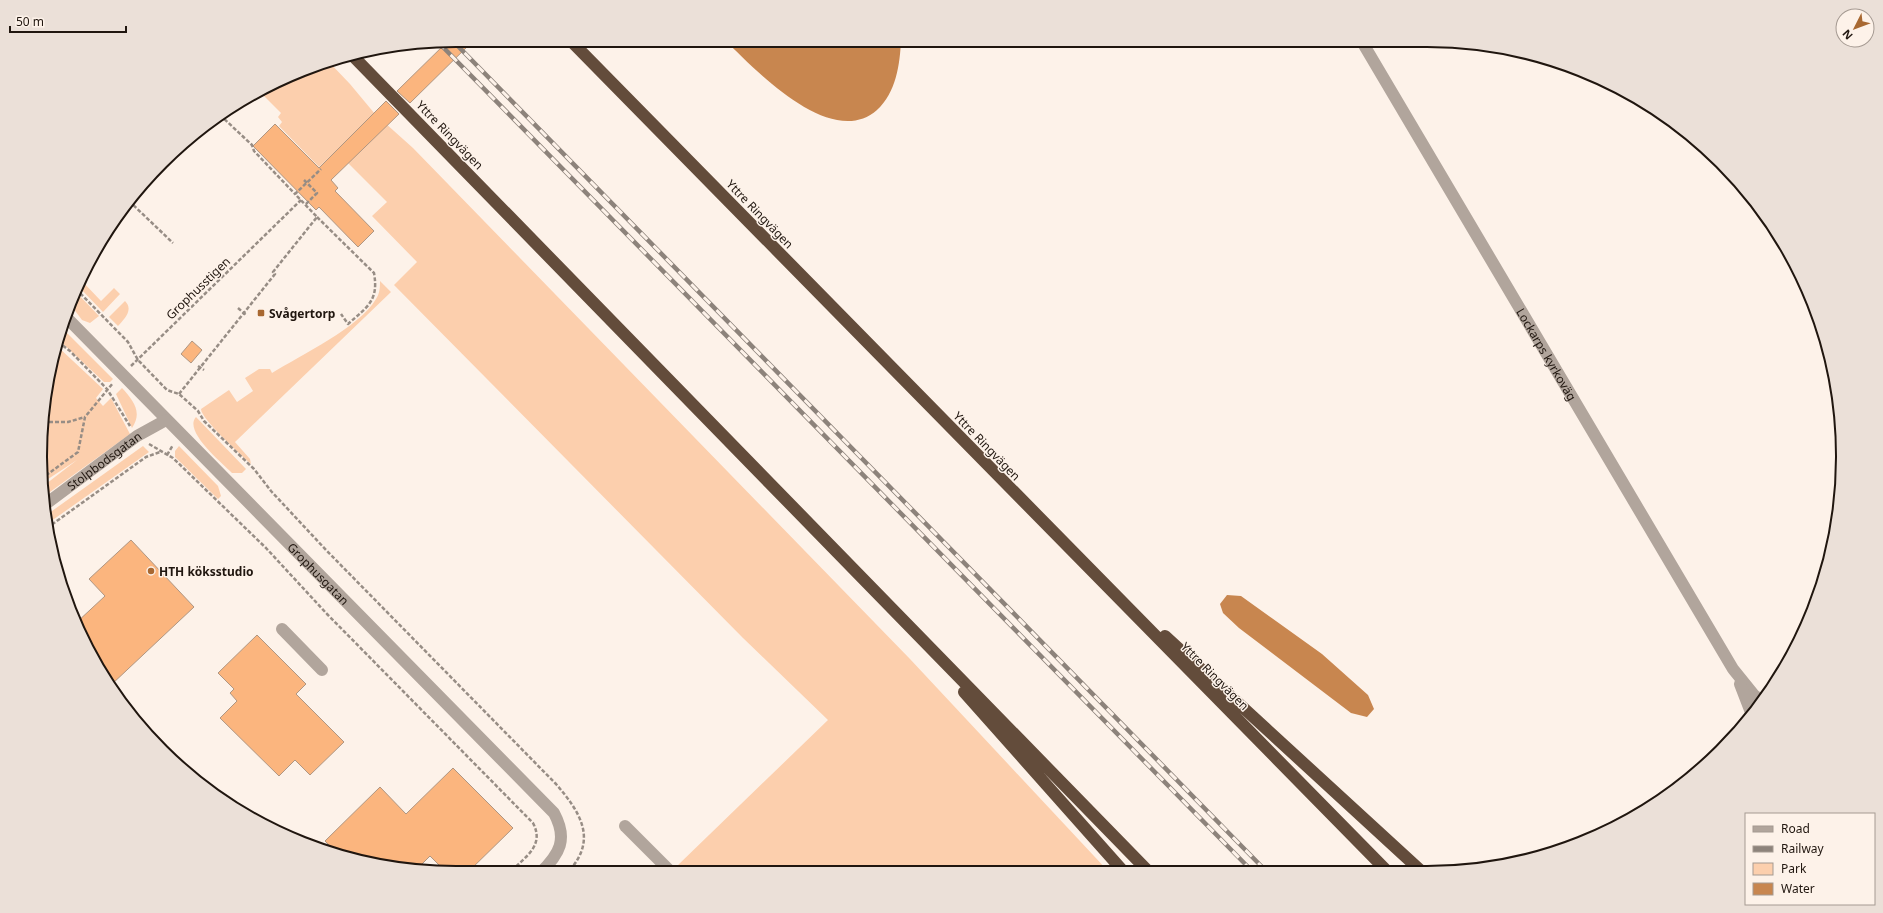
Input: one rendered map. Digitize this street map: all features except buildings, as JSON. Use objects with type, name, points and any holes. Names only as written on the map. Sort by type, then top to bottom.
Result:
[{"type":"highway","name":"Yttre Ringvägen","points":[[577,47],[1382,866]]},
{"type":"highway","name":"Yttre Ringvägen","points":[[357,60],[1143,866]]},
{"type":"highway","points":[[1065,545],[1279,738],[1416,866]]},
{"type":"highway","points":[[839,553],[1120,866]]},
{"type":"street","name":"Lockarps kyrkoväg","points":[[1365,47],[1733,669],[1749,708]]},
{"type":"street","name":"Grophusgatan","points":[[70,321],[554,813],[560,824],[562,836],[555,856],[546,866]]},
{"type":"street","name":"Stolpbodsgatan","points":[[50,501],[136,436],[166,420]]},
{"type":"street","points":[[282,629],[322,670]]},
{"type":"street","name":"Lockarps kyrkoväg","points":[[1733,669],[1757,698]]},
{"type":"street","points":[[625,826],[665,866]]},
{"type":"path","points":[[225,119],[252,145],[254,152],[317,217],[374,273],[376,293],[368,305],[348,324],[341,314]]},
{"type":"path","points":[[295,194],[321,169]]},
{"type":"path","points":[[305,204],[316,197],[317,193],[306,182]]},
{"type":"path","name":"Grophusstigen","points":[[85,417],[107,389],[301,200]]},
{"type":"path","points":[[133,205],[173,243]]},
{"type":"path","points":[[179,394],[275,274],[273,272],[317,217]]},
{"type":"path","points":[[81,294],[128,342],[138,360],[167,390],[179,394],[198,411],[204,421],[254,469],[271,491],[326,550],[556,784],[572,803],[581,819],[584,835],[580,852],[571,866]]},
{"type":"path","points":[[238,308],[247,316]]},
{"type":"path","points":[[63,346],[70,351],[107,389],[136,436],[160,452],[173,458],[266,548],[327,614],[533,823],[538,833],[537,844],[516,866]]},
{"type":"path","points":[[48,475],[78,452],[85,417],[68,422],[49,422]]},
{"type":"path","points":[[53,524],[146,458],[160,452]]},
{"type":"green space","points":[[333,66],[375,114],[413,148],[910,659],[1103,866],[678,866],[828,720],[743,638],[394,285],[417,262],[372,216],[387,202],[336,151],[319,167],[279,126],[282,122],[278,117],[281,113],[264,96],[300,78]]},
{"type":"green space","points":[[380,281],[391,292],[235,442],[250,459],[251,464],[207,421],[201,409],[229,390],[237,402],[253,391],[245,378],[259,369],[270,369],[272,373],[344,330],[357,320],[376,299],[380,288]]},
{"type":"green space","points":[[85,284],[101,301],[114,288],[120,294],[103,312],[82,290]]},
{"type":"green space","points":[[80,296],[99,316],[90,323],[82,320],[74,310]]},
{"type":"green space","points":[[125,301],[129,308],[127,314],[118,326],[109,317]]},
{"type":"green space","points":[[67,333],[113,379],[110,382],[104,382],[63,344]]},
{"type":"green space","points":[[61,350],[103,389],[96,398],[103,406],[111,398],[130,434],[49,493],[48,482],[77,460],[48,479],[48,430],[55,377]]},
{"type":"green space","points":[[122,388],[130,397],[137,411],[137,417],[132,428],[116,394]]},
{"type":"green space","points":[[196,417],[246,469],[242,473],[232,473],[205,446],[195,430],[193,423]]},
{"type":"green space","points":[[143,446],[149,452],[53,520],[51,512]]},
{"type":"green space","points":[[179,446],[218,486],[221,496],[218,499],[175,457],[175,451]]},
{"type":"water","points":[[732,47],[901,47],[896,78],[889,95],[877,110],[859,120],[839,120],[817,114],[796,102],[756,70]]},
{"type":"water","points":[[1227,595],[1241,596],[1322,654],[1368,695],[1374,709],[1367,717],[1351,713],[1239,628],[1223,613],[1220,604]]},
{"type":"railway","points":[[443,47],[1247,866]]},
{"type":"railway","points":[[459,47],[1261,866]]},
{"type":"place","name":"Svågertorp","points":[[261,313]]},
{"type":"place","name":"HTH köksstudio","points":[[151,571]]}]
